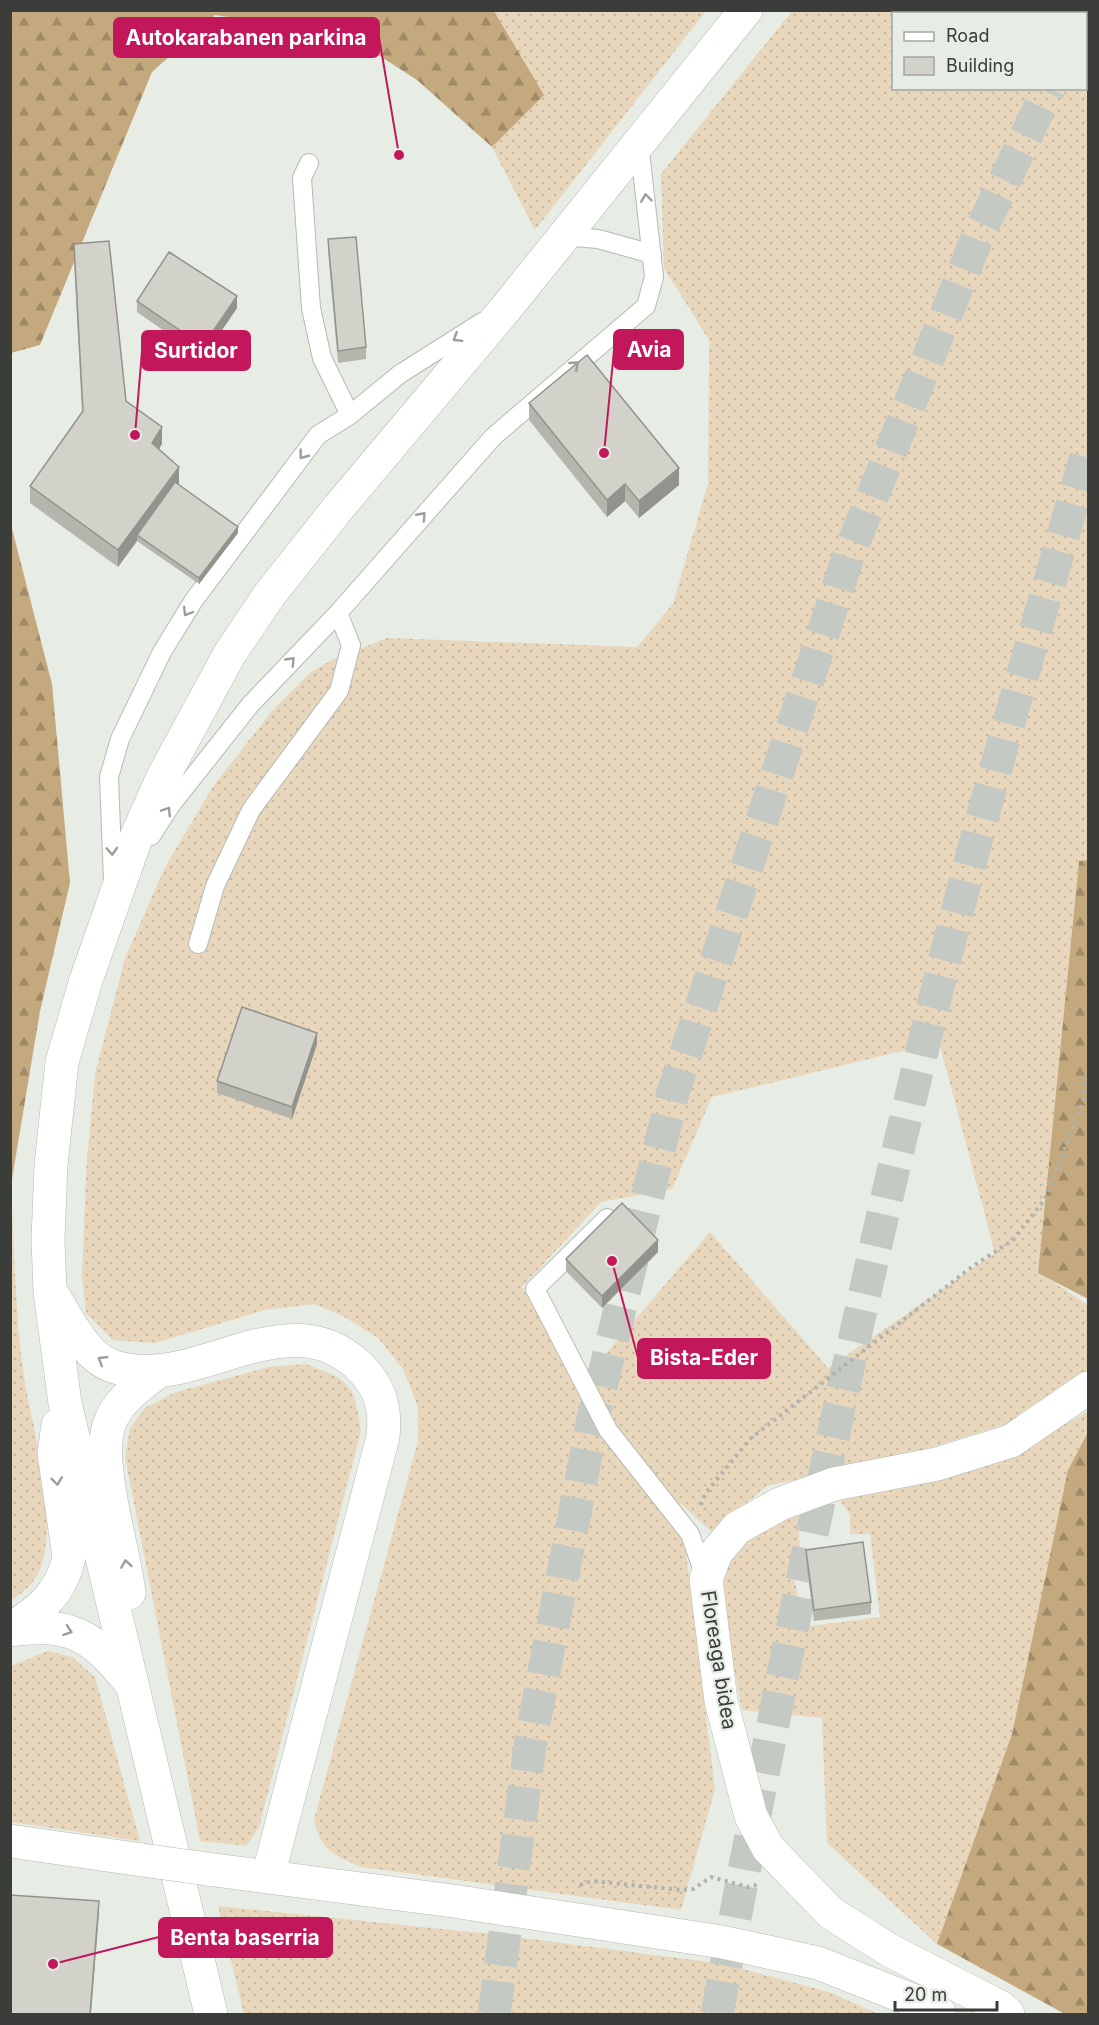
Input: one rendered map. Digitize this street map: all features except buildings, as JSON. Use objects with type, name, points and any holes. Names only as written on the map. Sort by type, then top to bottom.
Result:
[{"type":"main road","points":[[211,2014],[65,1403],[50,1292],[48,1239],[51,1165],[62,1062],[114,896],[163,777],[229,655],[270,594],[339,507],[507,307],[746,10]]},
{"type":"main road","points":[[50,1292],[94,1355],[109,1365],[132,1371],[158,1372],[276,1341],[312,1340],[346,1355],[360,1367],[378,1392],[385,1412],[383,1437],[268,1875]]},
{"type":"main road","points":[[132,1685],[135,1660],[126,1563],[105,1463],[105,1441],[109,1424],[118,1407],[132,1391],[158,1372]]},
{"type":"main road","name":"Floreaga bidea","points":[[1008,2014],[1000,2007],[889,1950],[831,1913],[768,1848],[751,1816],[721,1701],[706,1579],[716,1553],[737,1528],[780,1504],[834,1484],[937,1464],[1011,1441],[1089,1388]]},
{"type":"main road","points":[[10,1629],[35,1614],[53,1596],[66,1573],[69,1557],[54,1453],[65,1403]]},
{"type":"main road","points":[[10,1629],[53,1627],[70,1630],[97,1646],[132,1685]]},
{"type":"main road","points":[[10,1841],[207,1869],[268,1875],[722,1942],[818,1964],[922,2004],[940,2014]]},
{"type":"lane","points":[[114,896],[171,805],[250,705],[338,613],[493,437],[646,306],[654,277],[639,142]]},
{"type":"lane","points":[[309,163],[302,178],[311,308],[322,358],[350,416]]},
{"type":"lane","points":[[563,236],[598,239],[652,254]]},
{"type":"lane","points":[[114,896],[109,777],[120,739],[162,652],[194,600],[318,435],[350,416],[400,374],[507,307]]},
{"type":"lane","points":[[198,944],[215,886],[251,810],[339,691],[351,645],[338,613]]},
{"type":"lane","points":[[607,1218],[535,1289],[608,1430],[690,1534],[706,1579]]},
{"type":"path","points":[[690,1534],[705,1494],[751,1438],[973,1266],[1013,1240],[1045,1199],[1082,1104],[1089,1075]]},
{"type":"path","points":[[550,1917],[570,1891],[584,1882],[681,1890],[693,1889],[711,1877],[736,1885],[756,1886],[764,1875],[768,1848]]},
{"type":"shaded area","points":[[494,11],[706,11],[535,230],[492,147],[543,95]]},
{"type":"shaded area","points":[[792,11],[1088,11],[1088,860],[1079,861],[1038,1272],[1088,1305],[1088,1374],[1022,1419],[907,1455],[767,1486],[712,1532],[680,1503],[715,1789],[681,1910],[361,1867],[336,1855],[325,1845],[320,1838],[314,1819],[418,1441],[418,1407],[403,1369],[378,1338],[343,1316],[314,1304],[265,1310],[155,1343],[112,1340],[86,1313],[82,1277],[86,1171],[95,1074],[125,958],[165,867],[212,788],[271,712],[311,672],[334,659],[387,638],[637,647],[673,604],[708,483],[709,340],[664,268],[661,174]],"holes":[[[939,1042],[995,1253],[828,1368],[710,1232],[579,1385],[522,1287],[601,1202],[672,1189],[712,1097]]]},
{"type":"shaded area","points":[[11,1185],[16,1296],[22,1363],[44,1480],[47,1527],[45,1550],[38,1573],[24,1591],[11,1600]]},
{"type":"shaded area","points":[[306,1364],[333,1375],[348,1386],[356,1403],[361,1431],[259,1827],[246,1846],[200,1841],[125,1457],[130,1428],[145,1408],[176,1392],[269,1367]]},
{"type":"shaded area","points":[[1088,1411],[1088,1432],[1068,1470],[1012,1734],[937,1944],[827,1843],[822,1718],[742,1710],[725,1609],[725,1569],[729,1555],[740,1543],[798,1509],[800,1553],[793,1570],[803,1627],[880,1617],[870,1534],[850,1534],[850,1514],[838,1498],[1009,1458]]},
{"type":"shaded area","points":[[48,1651],[72,1657],[95,1677],[140,1841],[11,1822],[11,1666]]},
{"type":"shaded area","points":[[218,1906],[500,1935],[724,1964],[829,1992],[878,2014],[244,2014]]},
{"type":"green space","points":[[11,11],[494,11],[544,95],[492,147],[417,80],[349,36],[215,15],[152,72],[40,345],[11,353]]},
{"type":"green space","points":[[10,521],[52,684],[70,883],[40,1011],[11,1185]]},
{"type":"green space","points":[[1088,860],[1088,1299],[1038,1273],[1079,861]]},
{"type":"green space","points":[[1088,1432],[1088,2014],[1065,2014],[937,1944],[1012,1734],[1068,1470]]},
{"type":"tunnel","points":[[494,2014],[531,1739],[593,1419],[673,1093],[849,554],[977,238],[1048,90]]},
{"type":"tunnel","points":[[717,2014],[800,1592],[893,1171],[977,837],[1088,449]]},
{"type":"place","name":"Autokarabanen parkina","points":[[399,155]]},
{"type":"place","name":"Surtidor","points":[[135,435]]},
{"type":"place","name":"Avia","points":[[604,453]]},
{"type":"place","name":"Bista-Eder","points":[[612,1261]]},
{"type":"place","name":"Benta baserria","points":[[53,1964]]}]
